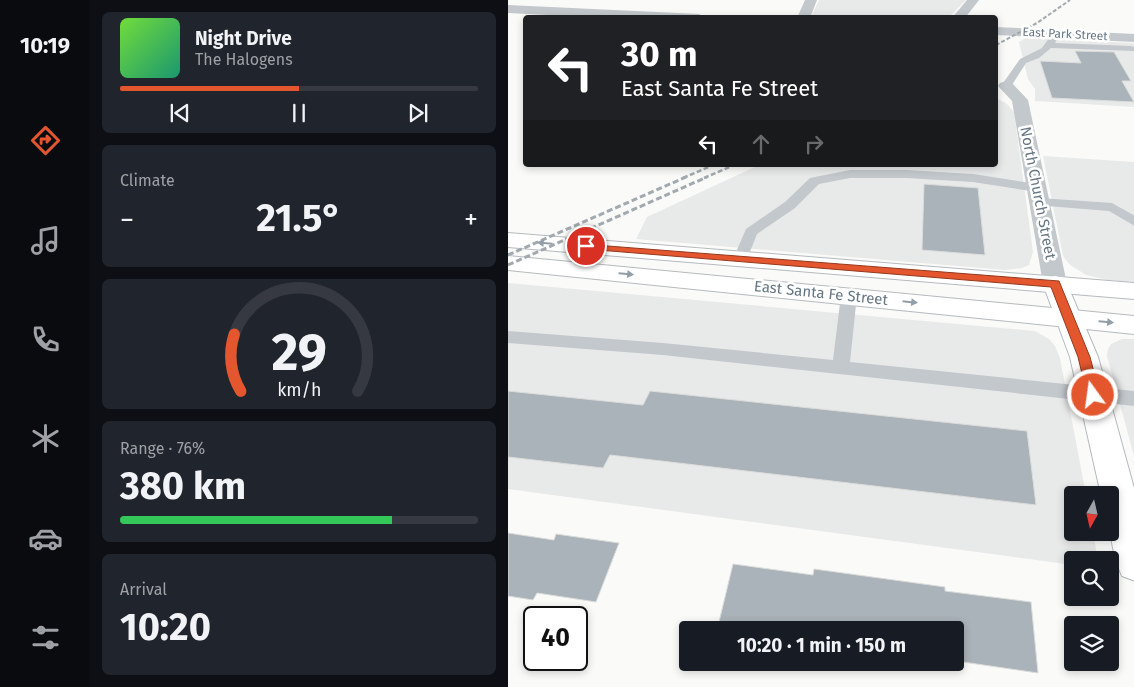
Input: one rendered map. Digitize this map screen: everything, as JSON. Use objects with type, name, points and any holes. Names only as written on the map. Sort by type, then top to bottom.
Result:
[{"type":"main road","name":"East Santa Fe Street","points":[[508,240],[1134,290]]},
{"type":"main road","name":"East Santa Fe Street","points":[[508,263],[849,295],[1134,325]]},
{"type":"main road","name":"North Church Street","points":[[1055,284],[1084,357],[1134,563]]},
{"type":"street","points":[[512,9],[530,0]]},
{"type":"street","points":[[804,15],[811,0]]},
{"type":"street","points":[[960,15],[973,0]]},
{"type":"street","points":[[512,9],[637,15]]},
{"type":"street","name":"East Park Street","points":[[998,31],[1053,39],[1131,45]]},
{"type":"street","name":"North Church Street","points":[[1006,86],[1020,100],[1055,284]]},
{"type":"lane","points":[[1006,86],[1023,61],[1036,56],[1053,39]]},
{"type":"lane","points":[[741,259],[751,232],[790,205],[815,181],[850,174],[906,174],[973,178],[1038,195],[1112,208],[1134,222]]},
{"type":"lane","points":[[841,366],[849,295]]},
{"type":"lane","points":[[508,338],[663,349],[841,366],[1134,399]]},
{"type":"shaded area","points":[[819,0],[966,0],[951,15],[812,15]]},
{"type":"shaded area","points":[[1026,38],[1134,43],[1134,107],[1035,101],[1035,89],[1028,79],[1019,42]]},
{"type":"shaded area","points":[[998,99],[1007,104],[1014,112],[1033,252],[1029,265],[1022,268],[1005,270],[636,239],[647,217],[755,167],[998,167]]},
{"type":"shaded area","points":[[1043,156],[1134,162],[1134,282],[1108,280],[1086,275],[1069,264],[1063,256]]},
{"type":"shaded area","points":[[508,283],[1035,331],[1049,339],[1055,346],[1060,358],[1084,486],[1064,486],[1064,541],[1094,541],[1096,551],[1064,551],[1064,564],[508,489]]},
{"type":"shaded area","points":[[1122,339],[1134,339],[1134,456],[1107,356],[1111,344]]},
{"type":"building","points":[[1075,51],[1114,52],[1131,81],[1122,81],[1134,102],[1052,98],[1040,61],[1081,63]]},
{"type":"building","points":[[924,184],[978,188],[985,255],[922,250]]},
{"type":"building","points":[[508,391],[643,405],[650,391],[1027,431],[1036,505],[610,455],[603,468],[508,457]]},
{"type":"building","points":[[508,533],[554,540],[556,534],[619,543],[596,602],[537,593],[533,600],[508,596]]},
{"type":"building","points":[[733,564],[813,575],[814,569],[945,587],[945,591],[1031,602],[1038,673],[964,662],[964,621],[719,621]]},
{"type":"railway","points":[[998,44],[1037,23],[1070,0]]},
{"type":"railway","points":[[683,178],[708,167]]},
{"type":"railway","points":[[704,178],[729,167]]},
{"type":"railway","points":[[508,255],[686,177]]},
{"type":"railway","points":[[508,265],[707,177]]},
{"type":"route","points":[[586,246],[1055,284],[1084,357],[1093,395]]}]
